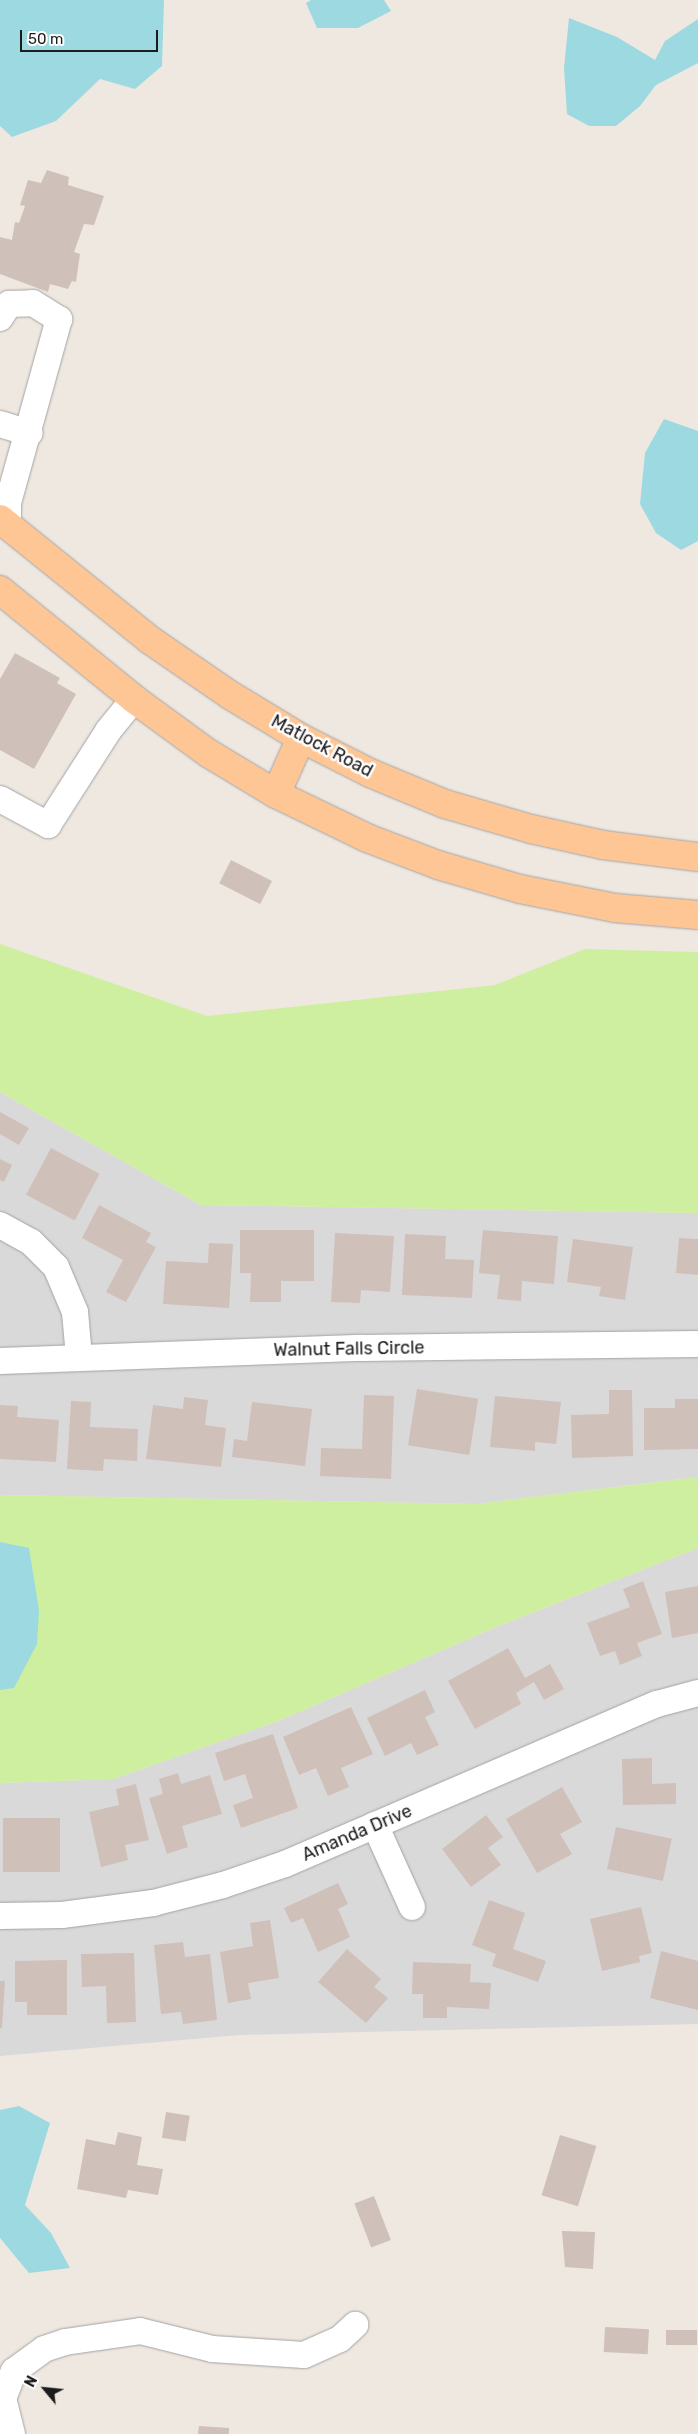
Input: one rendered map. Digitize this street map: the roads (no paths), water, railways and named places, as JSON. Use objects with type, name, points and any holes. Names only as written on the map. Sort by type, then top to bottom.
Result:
[{"type":"main road","name":"Matlock Road","points":[[3,530],[150,640],[301,738],[370,773],[464,809],[531,829],[603,845],[698,856]]},
{"type":"main road","points":[[0,590],[134,699],[208,753],[276,794],[367,838],[438,865],[520,889],[615,908],[698,915]]},
{"type":"main road","points":[[276,794],[301,738]]},
{"type":"street","points":[[0,318],[9,304],[33,304],[59,319],[30,434],[8,503],[3,530]]},
{"type":"street","points":[[0,424],[30,434]]},
{"type":"street","points":[[0,799],[48,825],[108,731],[134,699]]},
{"type":"street","points":[[0,1225],[31,1242],[56,1267],[75,1312],[79,1358]]},
{"type":"street","name":"Walnut Falls Circle","points":[[0,1362],[362,1348],[698,1344]]},
{"type":"street","name":"Amanda Drive","points":[[0,1916],[62,1915],[153,1903],[223,1885],[285,1864],[657,1704],[698,1693]]},
{"type":"street","points":[[375,1825],[412,1907]]},
{"type":"street","points":[[12,2434],[3,2399],[14,2371],[44,2349],[65,2342],[140,2331],[212,2349],[304,2355],[340,2338],[355,2325]]},
{"type":"water","points":[[0,0],[164,0],[162,66],[135,89],[100,79],[56,121],[12,137],[0,126]]},
{"type":"water","points":[[311,0],[384,0],[391,11],[358,28],[317,28],[306,3]]},
{"type":"water","points":[[569,18],[617,37],[655,60],[665,41],[698,19],[698,63],[656,85],[640,106],[616,126],[589,126],[567,114],[564,68]]},
{"type":"water","points":[[664,419],[698,431],[698,541],[681,550],[656,533],[640,504],[645,453]]},
{"type":"water","points":[[0,1542],[29,1548],[39,1610],[37,1644],[14,1688],[0,1690]]},
{"type":"water","points":[[19,2106],[50,2123],[25,2205],[51,2233],[70,2268],[29,2273],[0,2238],[0,2110]]}]
